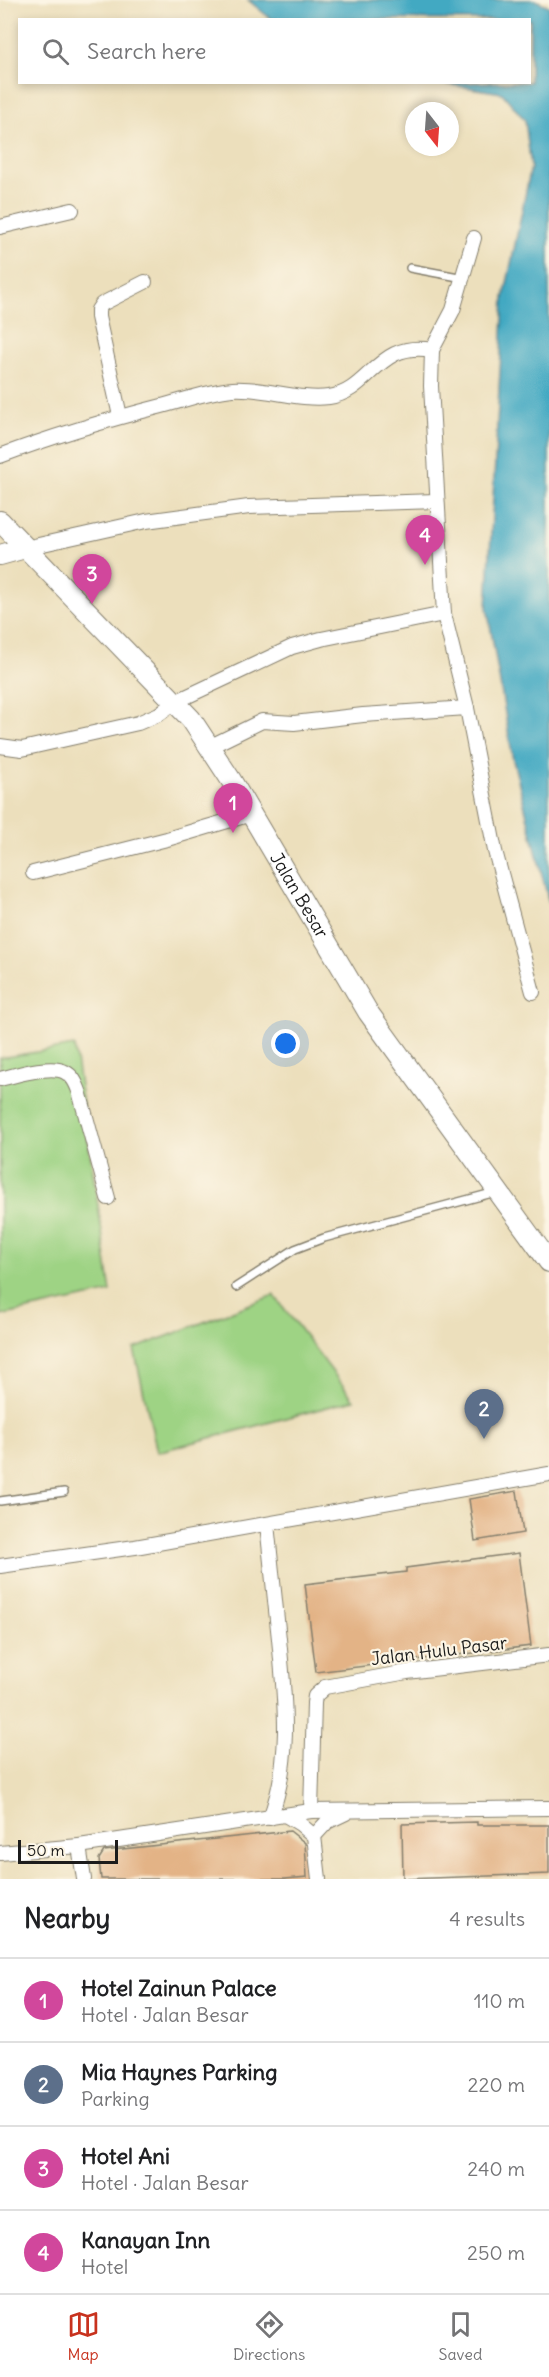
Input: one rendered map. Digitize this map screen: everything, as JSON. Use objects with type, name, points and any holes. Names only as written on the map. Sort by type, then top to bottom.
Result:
[{"type":"main road","name":"Jalan Besar","points":[[0,521],[191,718],[251,814],[368,1012],[496,1192],[549,1262]]},
{"type":"main road","points":[[0,555],[25,548]]},
{"type":"street","points":[[0,227],[72,210]]},
{"type":"street","points":[[474,238],[453,310],[432,350],[431,386],[436,501],[444,614],[467,708],[495,851],[533,992]]},
{"type":"street","points":[[120,416],[98,310],[102,304],[145,282]]},
{"type":"street","points":[[0,456],[120,416],[229,390],[251,388],[328,397],[352,387],[386,357],[416,347],[432,350]]},
{"type":"street","points":[[25,548],[146,521],[249,507],[436,501]]},
{"type":"street","points":[[0,747],[22,749],[138,723],[159,714],[175,702],[292,647],[444,614]]},
{"type":"street","points":[[209,747],[262,721],[294,723],[363,715],[467,708]]},
{"type":"street","points":[[33,873],[166,839],[251,814]]},
{"type":"street","points":[[0,1079],[54,1069],[64,1071],[72,1077],[80,1090],[108,1198]]},
{"type":"street","points":[[0,1566],[135,1547],[549,1474]]},
{"type":"street","points":[[267,1524],[285,1703],[284,1763],[278,1794],[270,1818]]},
{"type":"street","name":"Jalan Hulu Pasar","points":[[310,1812],[314,1703],[320,1691],[333,1684],[549,1655]]},
{"type":"street","points":[[0,1853],[79,1846],[310,1812],[549,1808]]},
{"type":"street","points":[[314,1836],[327,1822],[351,1811]]},
{"type":"street","points":[[285,1815],[314,1836],[319,1879]]},
{"type":"street","points":[[79,1846],[84,1879]]},
{"type":"lane","points":[[410,268],[464,278]]},
{"type":"lane","points":[[236,1287],[295,1249],[324,1238],[496,1192]]},
{"type":"lane","points":[[0,1501],[64,1492]]},
{"type":"green space","points":[[74,1046],[111,1292],[0,1316],[0,1058]]},
{"type":"green space","points":[[274,1295],[354,1400],[157,1452],[134,1349]]},
{"type":"water","points":[[248,0],[535,0],[549,6],[549,903],[513,760],[487,607],[504,298],[531,167],[525,120],[502,93],[445,84],[531,84],[531,18],[270,18]]},
{"type":"building","points":[[517,1491],[523,1533],[475,1541],[469,1499]]},
{"type":"building","points":[[519,1553],[531,1646],[316,1672],[305,1584],[406,1572],[406,1568]]},
{"type":"building","points":[[477,1822],[477,1825],[549,1825],[549,1874],[403,1879],[402,1824]]},
{"type":"building","points":[[290,1831],[305,1843],[307,1877],[101,1879],[99,1859],[104,1851]]},
{"type":"place","name":"Kanayan Inn","points":[[425,565]]},
{"type":"place","name":"Hotel Ani","points":[[92,604]]},
{"type":"place","name":"Hotel Zainun Palace","points":[[233,833]]},
{"type":"place","name":"Mia Haynes Parking","points":[[484,1439]]}]
